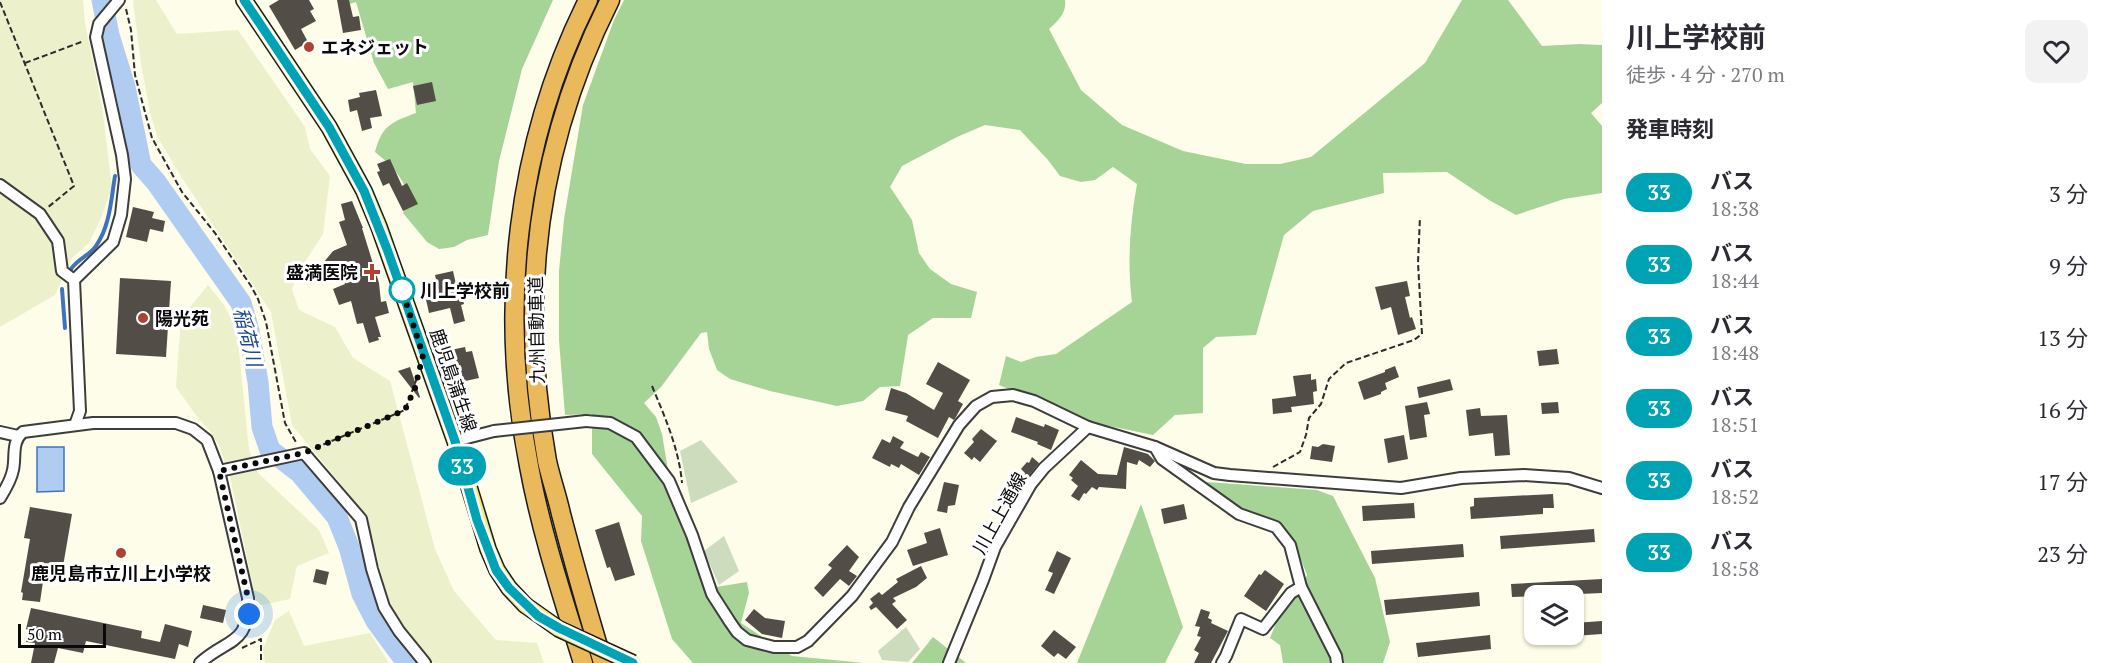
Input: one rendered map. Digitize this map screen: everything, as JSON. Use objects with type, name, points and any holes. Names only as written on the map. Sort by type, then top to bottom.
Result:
[{"type":"highway","name":"九州自動車道","points":[[583,663],[559,585],[529,467],[520,410],[513,320],[518,235],[525,188],[560,62],[588,0]]},
{"type":"highway","name":"九州自動車道","points":[[603,663],[548,463],[539,406],[533,321],[538,238],[553,153],[579,69],[610,0]]},
{"type":"main road","name":"鹿児島蒲生線","points":[[244,0],[329,127],[364,191],[455,441],[477,520],[496,570],[525,605],[559,628],[633,663]]},
{"type":"street","points":[[75,425],[80,411],[74,280],[113,242],[121,215],[125,179],[122,155],[96,37],[99,24],[120,1]]},
{"type":"street","points":[[0,185],[40,214],[58,241],[62,271],[74,280]]},
{"type":"street","points":[[455,441],[494,431],[586,422],[610,423],[636,437],[669,482],[692,535],[712,594],[737,632],[747,640],[787,648],[798,647],[808,641],[826,624],[875,567],[892,542],[909,507],[959,425],[976,406],[992,397],[1013,394],[1034,401],[1088,427],[1155,447],[1214,472],[1401,488],[1461,478],[1524,475],[1569,478],[1602,488]]},
{"type":"street","points":[[0,498],[13,470],[18,436],[23,432],[75,425],[176,423],[193,429],[207,440],[219,471],[248,598],[249,614],[244,629],[234,641],[200,663]]},
{"type":"street","name":"川上上通線","points":[[948,663],[983,580],[994,547],[1031,484],[1044,468],[1088,427]]},
{"type":"street","points":[[0,432],[18,436]]},
{"type":"street","points":[[1155,447],[1162,459],[1239,514],[1276,527],[1290,545],[1301,587],[1336,656],[1337,663]]},
{"type":"street","points":[[219,471],[301,453],[361,519],[372,569],[384,607],[399,631],[425,663]]},
{"type":"street","points":[[1222,663],[1241,619],[1263,629],[1291,593],[1301,587]]},
{"type":"path","points":[[120,1],[131,30],[135,75],[152,138],[182,192],[215,233],[252,286],[266,322],[285,423],[301,453],[405,410],[418,377]]},
{"type":"path","points":[[0,2],[74,186],[40,214]]},
{"type":"path","points":[[24,63],[96,37]]},
{"type":"path","points":[[1258,477],[1281,461],[1300,452],[1309,418],[1321,404],[1329,379],[1346,363],[1413,340],[1422,334],[1418,263],[1420,217]]},
{"type":"path","points":[[652,386],[666,419],[681,470],[684,492]]},
{"type":"path","points":[[235,652],[261,639],[261,663]]},
{"type":"green space","points":[[0,0],[83,0],[85,23],[102,106],[112,187],[89,243],[72,258],[55,295],[0,327]]},
{"type":"green space","points":[[134,0],[156,0],[177,34],[238,30],[305,127],[310,149],[330,176],[323,234],[299,271],[292,289],[299,310],[335,327],[353,358],[390,381],[435,549],[454,591],[496,640],[537,643],[544,663],[433,663],[394,614],[387,597],[367,516],[292,425],[271,312],[182,178],[157,136],[141,64]]},
{"type":"green space","points":[[343,0],[553,0],[522,69],[499,161],[488,235],[467,240],[454,247],[439,249],[427,242],[403,213],[408,199],[404,185],[391,167],[375,152],[381,136],[389,126],[416,113],[413,82],[388,89],[374,63],[356,2],[344,6]]},
{"type":"green space","points":[[624,0],[1065,0],[1063,13],[1049,29],[1081,90],[1122,125],[1183,151],[1246,164],[1280,164],[1311,157],[1425,63],[1462,0],[1508,0],[1542,46],[1602,45],[1602,103],[1591,113],[1602,126],[1602,193],[1564,199],[1516,215],[1447,172],[1383,173],[1384,193],[1313,211],[1284,235],[1256,335],[1216,337],[1203,348],[1203,413],[1175,415],[1153,435],[1090,422],[999,385],[1006,356],[1021,362],[1056,354],[1132,302],[1130,243],[1137,184],[1113,167],[1095,180],[1081,182],[1060,176],[1020,130],[985,125],[957,137],[902,166],[890,187],[912,220],[919,253],[930,269],[951,284],[977,292],[971,318],[933,318],[908,335],[900,386],[880,387],[863,401],[837,406],[770,391],[730,379],[717,370],[709,349],[707,332],[701,333],[661,387],[644,403],[656,417],[662,434],[675,512],[710,588],[747,582],[749,593],[741,623],[792,656],[864,663],[693,663],[672,639],[641,541],[642,516],[592,454],[592,414],[565,415],[559,340],[559,271],[564,219],[583,105],[614,20]]},
{"type":"green space","points":[[208,285],[224,305],[237,331],[249,450],[257,472],[319,530],[329,553],[297,566],[290,599],[257,606],[231,481],[220,448],[212,433],[176,387],[181,318]]},
{"type":"green space","points":[[701,440],[738,482],[691,503],[680,451]]},
{"type":"green space","points":[[1207,482],[1317,490],[1333,496],[1375,578],[1390,642],[1383,663],[1283,663],[1280,645],[1270,638],[1281,611],[1302,585],[1307,575],[1297,549],[1280,527],[1241,511],[1204,485]]},
{"type":"green space","points":[[1141,504],[1183,627],[1165,663],[1077,663]]},
{"type":"green space","points":[[724,536],[739,571],[719,585],[704,551]]},
{"type":"green space","points":[[289,611],[304,646],[370,633],[389,663],[265,663],[263,649],[275,620]]},
{"type":"green space","points":[[906,627],[920,649],[908,662],[882,660],[878,651]]},
{"type":"green space","points":[[933,637],[966,663],[912,663]]},
{"type":"water","points":[[37,447],[64,447],[64,491],[37,492]]},
{"type":"building","points":[[279,0],[309,0],[314,9],[310,11],[316,21],[301,29],[308,42],[295,50],[269,6]]},
{"type":"building","points":[[337,0],[349,0],[353,17],[359,16],[361,30],[343,33]]},
{"type":"building","points":[[432,82],[436,101],[417,105],[413,86]]},
{"type":"building","points":[[376,90],[382,116],[370,118],[372,128],[362,131],[357,110],[350,112],[348,100],[360,97],[359,93]]},
{"type":"building","points":[[390,159],[402,186],[407,183],[418,204],[403,211],[389,183],[383,186],[377,172],[380,171],[377,164]]},
{"type":"building","points":[[352,201],[363,228],[379,283],[381,302],[386,301],[389,313],[375,317],[381,337],[369,343],[363,323],[357,324],[351,301],[339,305],[333,289],[345,284],[340,268],[327,271],[324,262],[333,251],[347,245],[339,222],[345,220],[341,204]]},
{"type":"building","points":[[133,207],[154,212],[152,218],[165,221],[163,232],[150,229],[147,242],[126,237]]},
{"type":"building","points":[[453,271],[458,293],[461,292],[464,304],[461,305],[465,321],[454,324],[450,308],[429,313],[425,295],[439,292],[435,275]]},
{"type":"building","name":"陽光苑","points":[[120,278],[171,281],[166,357],[116,354]]},
{"type":"building","points":[[1407,281],[1410,296],[1405,297],[1410,318],[1412,317],[1416,329],[1398,335],[1391,307],[1381,310],[1375,287]]},
{"type":"building","points":[[465,347],[466,352],[472,351],[479,378],[461,382],[457,362],[449,364],[446,351]]},
{"type":"building","points":[[1557,349],[1559,364],[1539,366],[1537,351]]},
{"type":"building","points":[[938,362],[970,380],[958,401],[963,404],[956,417],[954,420],[949,417],[938,438],[906,421],[908,416],[885,410],[891,388],[906,393],[934,410],[943,393],[926,384]]},
{"type":"building","points":[[1395,366],[1399,377],[1385,383],[1387,389],[1381,394],[1364,400],[1358,382]]},
{"type":"building","points":[[410,367],[420,397],[419,398],[398,371]]},
{"type":"building","points":[[1311,374],[1311,380],[1316,379],[1317,391],[1313,392],[1314,404],[1291,407],[1292,412],[1273,414],[1272,399],[1296,396],[1293,376]]},
{"type":"building","points":[[1450,379],[1453,390],[1419,398],[1417,387]]},
{"type":"building","points":[[1427,402],[1430,414],[1424,415],[1427,437],[1410,440],[1405,406]]},
{"type":"building","points":[[1558,402],[1559,413],[1542,414],[1541,403]]},
{"type":"building","points":[[1480,408],[1481,416],[1507,415],[1510,455],[1495,456],[1493,433],[1469,436],[1466,410]]},
{"type":"building","points":[[1016,417],[1059,430],[1051,450],[1037,444],[1038,442],[1011,432]]},
{"type":"building","points":[[981,429],[997,441],[980,462],[974,457],[972,460],[964,453],[974,442],[972,439]]},
{"type":"building","points":[[1404,435],[1408,459],[1388,463],[1384,439]]},
{"type":"building","points":[[893,436],[904,442],[900,448],[918,457],[921,452],[930,457],[919,475],[901,464],[899,468],[891,464],[890,467],[872,458],[882,439],[890,443]]},
{"type":"building","points":[[1323,444],[1335,446],[1332,462],[1310,459],[1312,446],[1318,447]]},
{"type":"building","points":[[1124,447],[1148,454],[1155,461],[1150,467],[1139,460],[1137,465],[1127,462],[1126,489],[1099,487],[1097,490],[1092,487],[1079,501],[1071,496],[1078,486],[1069,475],[1081,460],[1098,474],[1117,475]]},
{"type":"building","points":[[1032,457],[1039,463],[1023,483],[1021,482],[1025,473],[1021,469],[1027,462],[1029,463]]},
{"type":"building","points":[[944,482],[959,485],[955,505],[948,506],[947,513],[937,511]]},
{"type":"building","points":[[1553,494],[1554,508],[1543,508],[1543,514],[1471,519],[1470,507],[1474,506],[1474,498]]},
{"type":"building","points":[[1414,503],[1415,518],[1363,521],[1362,506]]},
{"type":"building","points":[[1184,504],[1187,519],[1164,524],[1161,509]]},
{"type":"building","points":[[30,507],[72,514],[61,578],[44,575],[40,602],[22,600],[23,593],[21,592],[30,539],[24,538]]},
{"type":"building","points":[[619,522],[635,575],[615,581],[610,567],[607,568],[595,530]]},
{"type":"building","points":[[940,528],[948,555],[913,566],[907,550],[927,543],[924,533]]},
{"type":"building","points":[[1594,529],[1595,542],[1501,549],[1500,536]]},
{"type":"building","points":[[1463,544],[1464,557],[1372,564],[1371,551]]},
{"type":"building","points":[[847,545],[859,557],[849,571],[857,576],[849,586],[840,579],[823,597],[814,588],[832,568],[828,565]]},
{"type":"building","points":[[1057,551],[1071,558],[1054,594],[1045,590],[1053,573],[1048,571]]},
{"type":"building","points":[[921,566],[927,578],[916,587],[893,598],[896,601],[892,604],[907,620],[897,629],[876,607],[871,610],[869,607],[873,603],[870,599],[879,592],[882,595],[898,582],[896,579]]},
{"type":"building","points":[[316,569],[329,572],[326,585],[313,582]]},
{"type":"building","points":[[1265,570],[1284,584],[1266,611],[1244,596],[1259,574],[1261,575]]},
{"type":"building","points":[[1602,579],[1602,593],[1584,594],[1584,585],[1524,585],[1524,596],[1512,597],[1511,584]]},
{"type":"building","points":[[1479,592],[1480,606],[1386,615],[1384,600]]},
{"type":"building","points":[[203,605],[226,610],[223,623],[200,618]]},
{"type":"building","points":[[31,608],[142,631],[141,638],[160,642],[165,624],[192,631],[188,647],[179,644],[175,659],[86,641],[83,653],[58,648],[54,663],[31,663],[35,643],[26,642],[28,630],[26,629]]},
{"type":"building","points":[[754,609],[765,618],[785,621],[782,638],[762,634],[745,620]]},
{"type":"building","points":[[1201,609],[1210,612],[1208,618],[1212,620],[1211,623],[1228,631],[1211,663],[1194,663],[1199,653],[1194,650],[1201,637],[1197,636],[1200,627],[1195,626]]},
{"type":"building","points":[[1602,621],[1602,634],[1584,635],[1584,622]]},
{"type":"building","points":[[1054,630],[1076,647],[1066,659],[1058,653],[1054,657],[1041,646]]},
{"type":"building","points":[[1490,635],[1491,649],[1418,657],[1416,643]]},
{"type":"waterway","name":"稲荷川","points":[[102,0],[109,35],[125,87],[141,165],[156,182],[241,303],[249,331],[258,382],[262,427],[270,450],[300,473],[337,517],[349,547],[362,594],[376,621],[407,663]]},
{"type":"waterway","points":[[130,158],[138,150]]},
{"type":"waterway","points":[[71,269],[93,249],[101,238],[109,212],[115,176]]},
{"type":"waterway","points":[[62,289],[65,328]]},
{"type":"bus line","name":"33","points":[[244,0],[329,127],[364,191],[455,441],[477,520],[496,570],[509,588],[538,616],[633,663]]},
{"type":"place","name":"エネジェット","points":[[309,47]]},
{"type":"place","name":"盛満医院","points":[[372,272]]},
{"type":"place","name":"川上学校前","points":[[402,290]]},
{"type":"place","name":"陽光苑","points":[[143,318]]},
{"type":"place","name":"鹿児島市立川上小学校","points":[[121,553]]},
{"type":"route","points":[[249,614],[248,598],[219,471],[304,453],[405,410],[415,388],[423,355],[402,290]]}]
